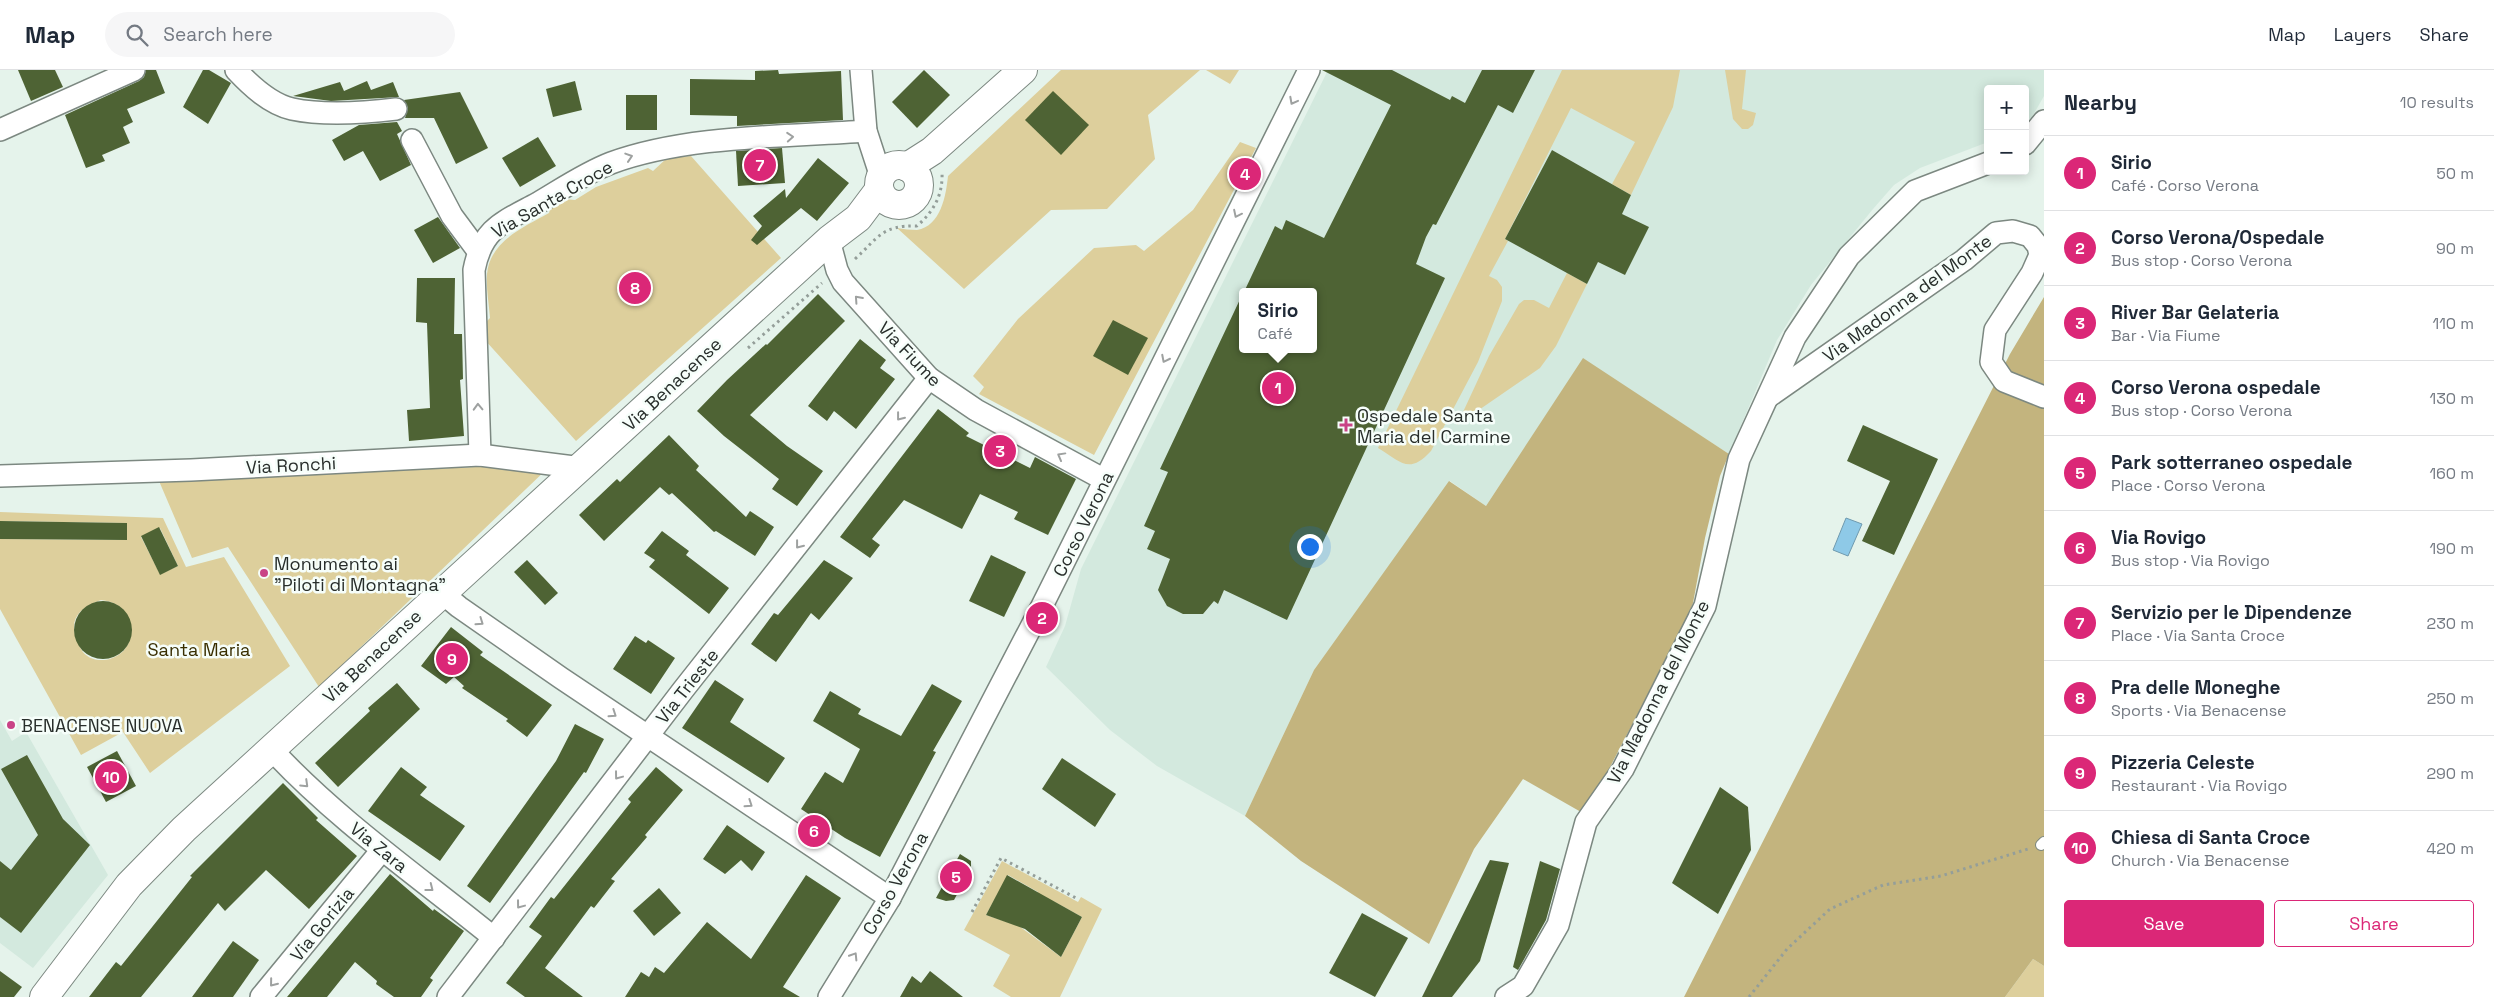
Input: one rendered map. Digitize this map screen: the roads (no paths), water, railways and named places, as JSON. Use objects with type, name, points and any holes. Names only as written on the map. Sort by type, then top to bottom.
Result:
[{"type":"main road","name":"Via Benacense","points":[[44,997],[129,885],[184,829],[441,592],[582,468],[829,240],[858,218],[896,182],[938,159],[1023,70]]},
{"type":"street","points":[[0,130],[134,70]]},
{"type":"street","points":[[236,70],[265,96],[291,109],[338,112],[396,109]]},
{"type":"street","points":[[861,70],[868,137],[896,182]]},
{"type":"street","name":"Corso Verona","points":[[828,997],[890,898],[1042,606],[1103,480],[1192,308],[1309,70]]},
{"type":"street","points":[[2029,139],[2044,121]]},
{"type":"street","name":"Via Santa Croce","points":[[480,456],[474,270],[478,251],[486,236],[512,217],[590,173],[632,156],[654,150],[704,142],[868,137]]},
{"type":"street","points":[[412,140],[452,216],[478,251]]},
{"type":"street","name":"Via Madonna del Monte","points":[[1506,997],[1523,986],[1558,925],[1586,822],[1622,769],[1705,606],[1739,459],[1795,337],[1849,256],[1915,191],[1984,165]]},
{"type":"street","name":"Via Madonna del Monte","points":[[1767,399],[1964,260],[1996,233],[2013,231],[2030,236],[2038,246],[2040,255],[2032,273],[1995,330],[1990,362],[2004,381],[2044,397]]},
{"type":"street","name":"Via Fiume","points":[[829,240],[837,270],[843,282],[929,378],[976,410],[1103,480]]},
{"type":"street","name":"Via Trieste","points":[[448,997],[648,737],[929,378]]},
{"type":"street","name":"Via Ronchi","points":[[0,476],[191,470],[480,456],[582,468]]},
{"type":"street","points":[[441,592],[459,607],[648,737],[890,898]]},
{"type":"street","name":"Via Zara","points":[[271,749],[318,797],[494,938]]},
{"type":"street","name":"Via Gorizia","points":[[261,997],[382,850]]},
{"type":"water","points":[[1846,518],[1862,524],[1848,556],[1833,550]]},
{"type":"place","name":"Servizio per le Dipendenze","points":[[760,165]]},
{"type":"place","name":"Corso Verona ospedale","points":[[1245,174]]},
{"type":"place","name":"Pra delle Moneghe","points":[[635,288]]},
{"type":"place","name":"Sirio","points":[[1278,388]]},
{"type":"place","name":"Ospedale Santa Maria del Carmine","points":[[1346,425]]},
{"type":"place","name":"River Bar Gelateria","points":[[1000,451]]},
{"type":"place","name":"Monumento ai \"Piloti di Montagna\"","points":[[264,573]]},
{"type":"place","name":"Corso Verona/Ospedale","points":[[1042,618]]},
{"type":"place","name":"Pizzeria Celeste","points":[[452,659]]},
{"type":"place","name":"BENACENSE NUOVA","points":[[11,725]]},
{"type":"place","name":"Chiesa di Santa Croce","points":[[111,777]]},
{"type":"place","name":"Via Rovigo","points":[[814,831]]},
{"type":"place","name":"Park sotterraneo ospedale","points":[[956,877]]},
{"type":"park label","name":"Santa Maria","points":[[199,649]]}]
